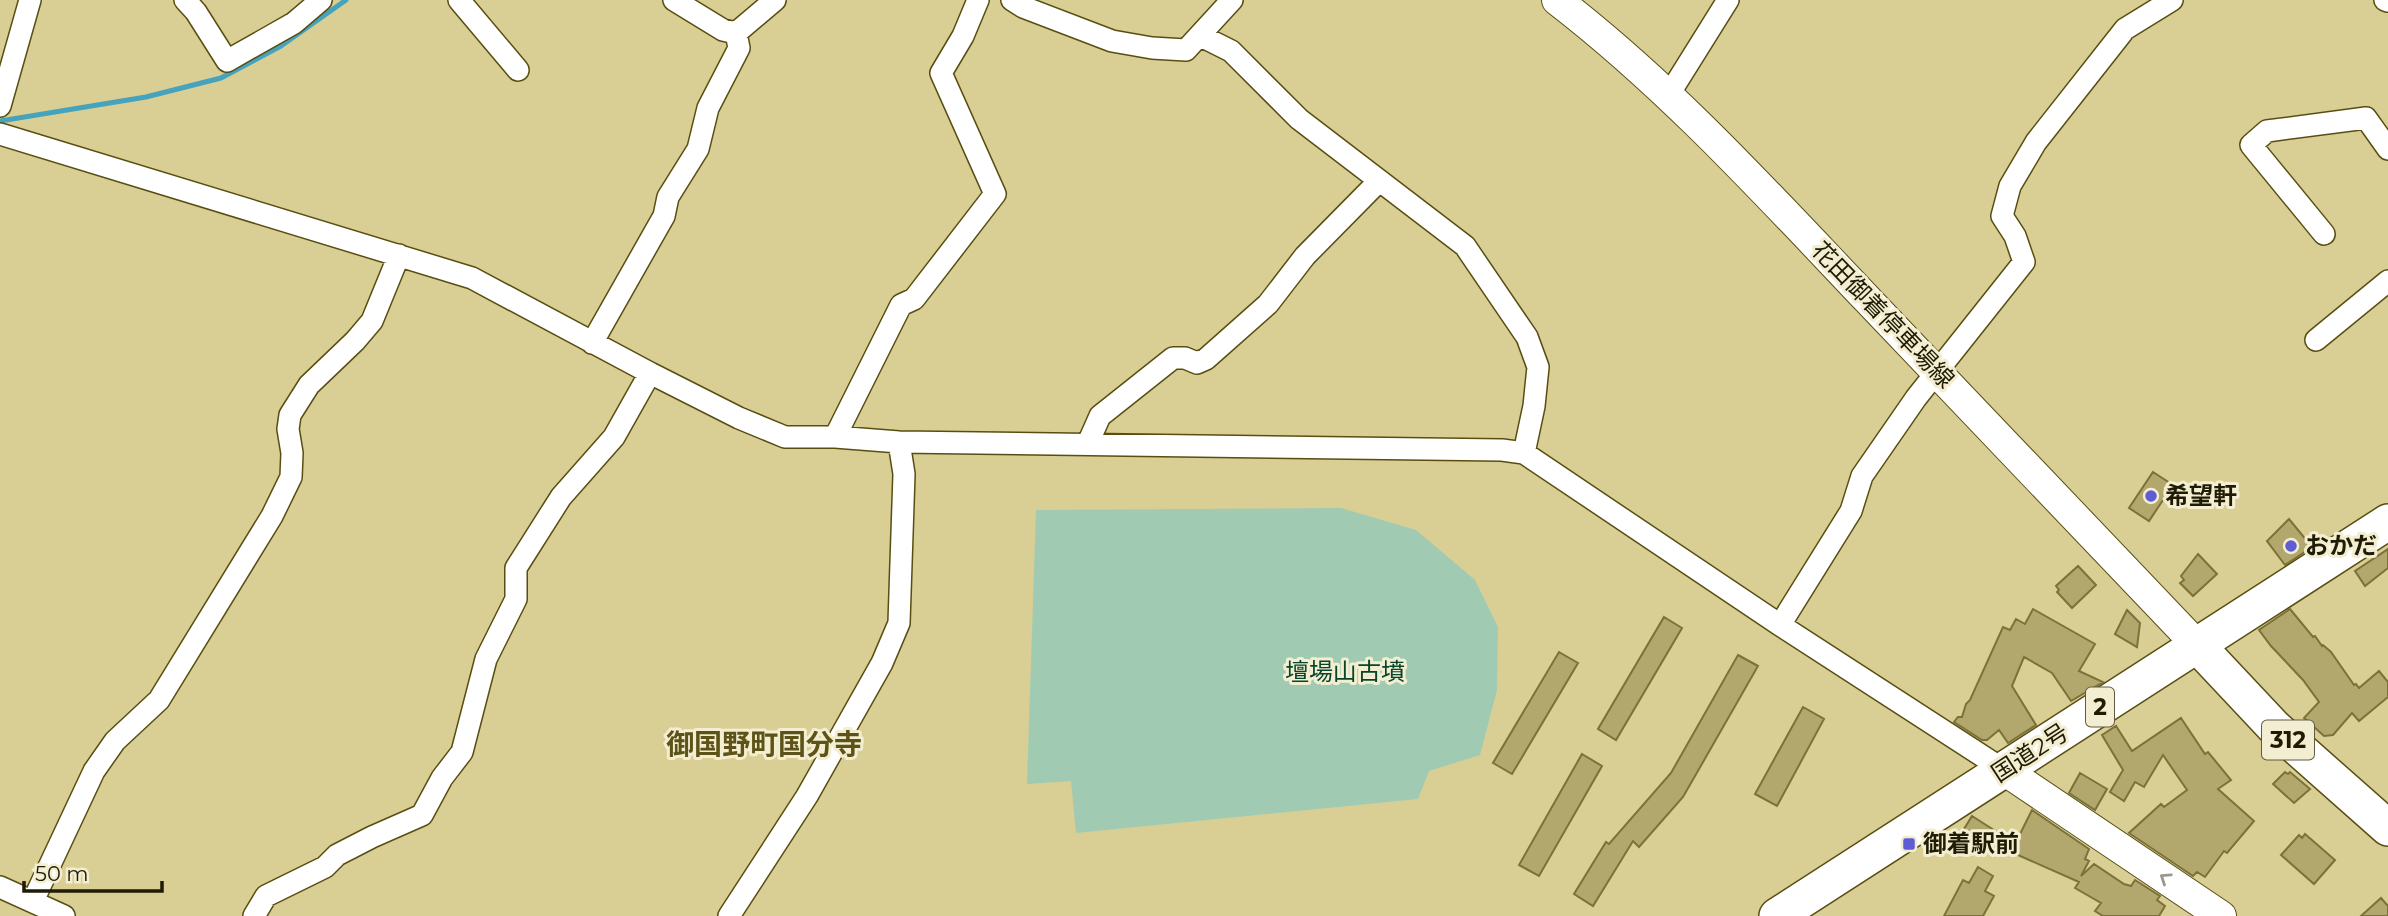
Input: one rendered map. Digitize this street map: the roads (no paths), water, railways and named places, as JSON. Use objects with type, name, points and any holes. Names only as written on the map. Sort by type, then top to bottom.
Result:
[{"type":"highway","name":"国道2号","points":[[1777,916],[2388,522]]},
{"type":"highway","name":"312","points":[[2196,644],[2274,727],[2388,828]]},
{"type":"main road","name":"花田御着停車場線","points":[[1557,0],[1668,96],[1786,213],[2196,644]]},
{"type":"main road","points":[[2004,770],[2221,916]]},
{"type":"street","points":[[0,106],[30,0]]},
{"type":"street","points":[[185,0],[196,12],[227,61],[294,23],[321,0]]},
{"type":"street","points":[[459,0],[519,70]]},
{"type":"street","points":[[674,0],[723,30],[736,33]]},
{"type":"street","points":[[736,33],[775,0]]},
{"type":"street","points":[[835,437],[901,305],[914,299],[995,194],[941,73],[963,36],[978,0]]},
{"type":"street","points":[[1012,0],[1023,7],[1112,41],[1152,48],[1186,50],[1232,0]]},
{"type":"street","points":[[1668,96],[1728,0]]},
{"type":"street","points":[[1780,625],[1850,511],[1862,475],[1916,398],[1938,374],[2025,262],[2015,236],[2002,216],[2010,186],[2036,142],[2124,29],[2172,0]]},
{"type":"street","points":[[592,343],[664,216],[668,197],[698,149],[708,108],[739,48],[736,33]]},
{"type":"street","points":[[1201,36],[1231,51],[1299,119],[1465,246],[1527,337],[1538,367],[1534,406],[1524,453]]},
{"type":"street","points":[[2324,234],[2251,145],[2267,131],[2366,118],[2388,149]]},
{"type":"street","points":[[0,134],[472,278],[650,373],[739,418],[785,437],[835,437],[899,442],[1411,448],[1524,453],[1780,625],[2004,770]]},
{"type":"street","points":[[1088,443],[1100,416],[1173,358],[1185,358],[1197,363],[1206,359],[1268,304],[1305,256],[1379,181]]},
{"type":"street","points":[[33,901],[94,771],[115,741],[159,700],[272,516],[291,477],[292,453],[288,429],[290,415],[309,385],[372,321],[399,256]]},
{"type":"street","points":[[2316,340],[2388,281]]},
{"type":"street","points":[[254,916],[266,896],[325,867],[337,855],[360,843],[422,815],[442,778],[462,752],[486,659],[516,599],[516,568],[561,497],[614,437],[650,373]]},
{"type":"street","points":[[729,916],[807,796],[882,663],[899,623],[904,474],[899,442]]},
{"type":"street","points":[[0,887],[64,916]]},
{"type":"waterway","points":[[0,121],[146,97],[221,78],[281,46],[346,0]]},
{"type":"place","name":"希望軒","points":[[2151,496]]},
{"type":"place","name":"おかだ","points":[[2291,546]]},
{"type":"place","name":"御着駅前","points":[[1909,844]]},
{"type":"district","name":"御国野町国分寺","points":[[764,744]]},
{"type":"park label","name":"壇場山古墳","points":[[1345,672]]}]
